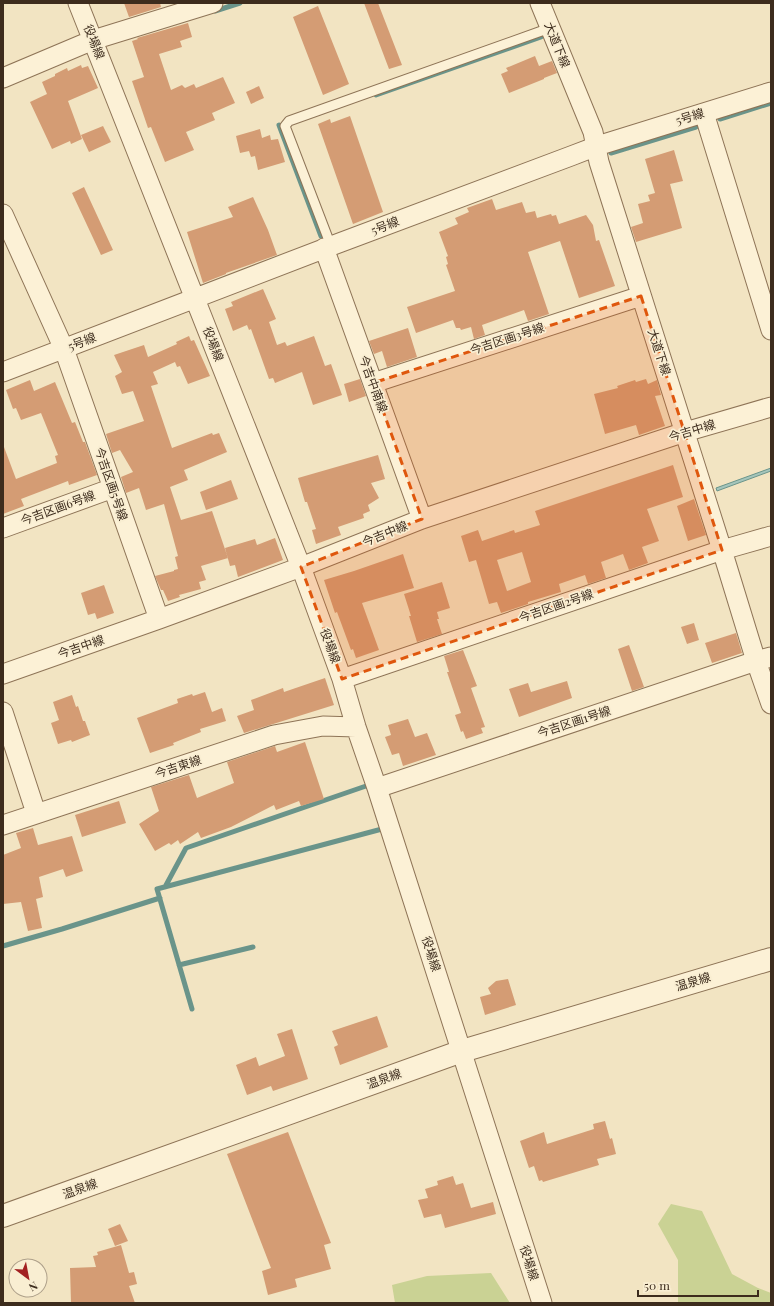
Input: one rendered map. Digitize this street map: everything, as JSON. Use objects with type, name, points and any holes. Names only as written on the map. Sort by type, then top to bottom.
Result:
[{"type":"street","name":"役場線","points":[[78,3],[301,568],[342,679],[356,727],[462,1051],[542,1303]]},
{"type":"street","points":[[3,78],[93,40],[213,3]]},
{"type":"street","name":"大道下線","points":[[540,3],[593,132],[599,162],[722,550],[764,659],[771,704]]},
{"type":"street","name":"5号線","points":[[3,372],[328,247],[597,146],[771,92]]},
{"type":"street","points":[[704,113],[771,330]]},
{"type":"street","name":"今吉区画5号線","points":[[3,214],[64,349],[158,619]]},
{"type":"street","name":"今吉中南線","points":[[328,247],[373,383],[422,519]]},
{"type":"street","name":"今吉区画3号線","points":[[373,383],[641,296]]},
{"type":"street","name":"今吉中線","points":[[3,674],[301,568],[422,519],[684,432],[771,407]]},
{"type":"street","name":"今吉区画6号線","points":[[3,528],[113,488]]},
{"type":"street","name":"今吉区画2号線","points":[[342,679],[722,550],[771,536]]},
{"type":"street","name":"今吉区画1号線","points":[[377,788],[764,659]]},
{"type":"street","points":[[3,712],[36,813]]},
{"type":"street","name":"今吉東線","points":[[3,825],[274,735],[323,726],[356,727]]},
{"type":"street","name":"温泉線","points":[[3,1216],[462,1051],[771,959]]},
{"type":"lane","points":[[328,247],[285,126],[289,121],[550,28]]},
{"type":"highlighted area","points":[[641,296],[722,550],[342,679],[301,567],[422,519],[373,383]]},
{"type":"green space","points":[[671,1204],[702,1211],[732,1274],[771,1293],[771,1303],[678,1303],[678,1260],[658,1224]]},
{"type":"green space","points":[[491,1273],[510,1303],[395,1303],[392,1285],[427,1276]]},
{"type":"water","points":[[771,468],[771,471],[717,491],[716,488]]},
{"type":"building","points":[[124,3],[160,3],[161,7],[129,17]]},
{"type":"building","points":[[364,3],[378,3],[402,65],[389,69]]},
{"type":"building","points":[[318,6],[349,84],[323,95],[293,17]]},
{"type":"building","points":[[188,23],[192,37],[180,41],[182,47],[159,54],[171,90],[182,85],[185,88],[194,84],[196,88],[223,77],[235,103],[212,113],[215,120],[186,132],[194,150],[165,162],[151,127],[148,128],[132,81],[144,77],[132,41],[138,39],[137,38]]},
{"type":"building","points":[[535,56],[539,66],[552,61],[557,73],[509,93],[501,74],[508,71],[506,68]]},
{"type":"building","points":[[81,65],[82,68],[88,66],[98,88],[68,101],[82,139],[71,144],[70,141],[52,149],[30,102],[47,94],[42,82],[67,68],[68,71]]},
{"type":"building","points":[[259,86],[264,98],[251,104],[246,92]]},
{"type":"building","points":[[350,116],[383,212],[353,224],[318,124],[330,119],[331,123]]},
{"type":"building","points":[[103,126],[111,142],[89,152],[81,135]]},
{"type":"building","points":[[260,129],[262,138],[270,135],[271,140],[278,139],[285,162],[258,170],[255,156],[251,157],[249,151],[240,153],[236,136]]},
{"type":"building","points":[[674,150],[683,181],[670,184],[682,228],[636,242],[631,227],[643,223],[638,204],[650,201],[648,195],[655,193],[645,159]]},
{"type":"building","points":[[84,187],[113,250],[101,255],[72,193]]},
{"type":"building","points":[[253,197],[268,230],[277,255],[226,273],[203,283],[187,232],[233,217],[228,207]]},
{"type":"building","points":[[492,199],[496,210],[522,202],[526,213],[535,211],[537,218],[551,214],[552,216],[556,215],[559,224],[586,215],[593,225],[596,241],[599,240],[615,286],[579,298],[560,241],[528,252],[549,314],[528,321],[524,310],[482,325],[485,335],[474,339],[471,327],[461,330],[460,328],[456,328],[453,320],[416,333],[407,307],[455,291],[446,265],[448,264],[446,257],[448,256],[439,232],[458,224],[455,218],[469,212],[467,208]]},
{"type":"building","points":[[263,289],[276,319],[269,322],[277,345],[285,342],[287,346],[314,336],[325,366],[331,364],[342,395],[313,405],[302,372],[275,383],[273,378],[269,379],[251,329],[249,330],[247,325],[233,331],[225,309],[233,306],[231,302]]},
{"type":"building","points":[[408,328],[417,357],[387,367],[382,351],[374,354],[369,341]]},
{"type":"building","points":[[189,336],[191,341],[194,340],[210,376],[188,384],[180,366],[177,367],[175,362],[153,372],[158,384],[151,386],[172,448],[212,433],[213,435],[219,433],[227,452],[184,470],[188,480],[170,487],[181,520],[212,511],[228,558],[201,566],[206,580],[199,582],[201,589],[179,595],[180,597],[168,601],[155,576],[178,569],[175,557],[178,556],[164,504],[146,510],[139,488],[126,493],[121,477],[133,472],[120,450],[112,453],[106,434],[144,421],[133,391],[122,394],[115,376],[122,372],[114,355],[144,345],[148,357],[177,344],[176,342]]},
{"type":"building","points":[[360,379],[366,396],[349,402],[344,384]]},
{"type":"building","points":[[646,379],[648,384],[657,380],[661,395],[655,396],[665,426],[639,435],[636,425],[605,434],[594,394],[618,388],[617,386],[635,380],[636,382]]},
{"type":"building","points":[[30,380],[34,391],[55,382],[72,423],[75,422],[83,442],[85,442],[97,475],[69,485],[68,481],[21,499],[24,506],[3,514],[3,447],[16,479],[57,463],[55,456],[58,455],[41,413],[21,420],[16,408],[13,409],[6,390]]},
{"type":"building","points":[[378,455],[385,479],[371,483],[379,498],[368,505],[370,511],[363,514],[364,518],[338,527],[341,535],[316,544],[312,530],[316,529],[307,502],[305,502],[298,478]]},
{"type":"building","points":[[673,465],[683,497],[647,509],[659,541],[642,547],[648,563],[629,570],[623,554],[601,562],[606,578],[588,584],[585,575],[559,584],[561,592],[528,602],[528,604],[501,613],[497,602],[489,604],[476,560],[469,562],[461,536],[478,530],[482,541],[514,530],[515,533],[540,525],[535,511]],"holes":[[[522,552],[531,582],[507,591],[497,560]]]},
{"type":"building","points":[[231,480],[238,499],[206,510],[200,492]]},
{"type":"building","points":[[694,499],[706,535],[688,541],[677,506]]},
{"type":"building","points":[[275,538],[283,560],[238,577],[235,565],[230,566],[225,548],[255,539],[257,545]]},
{"type":"building","points":[[403,554],[414,588],[362,603],[379,650],[356,658],[353,649],[351,650],[337,612],[335,613],[324,580]]},
{"type":"building","points":[[442,582],[450,608],[437,612],[439,619],[437,619],[442,634],[417,642],[404,594]]},
{"type":"building","points":[[104,585],[114,613],[97,619],[95,613],[88,615],[81,593]]},
{"type":"building","points":[[694,623],[699,640],[687,644],[681,627]]},
{"type":"building","points":[[736,633],[742,653],[712,663],[705,643]]},
{"type":"building","points":[[629,645],[644,687],[632,691],[618,649]]},
{"type":"building","points":[[463,650],[477,686],[471,688],[485,727],[481,728],[483,733],[466,739],[463,731],[461,732],[455,715],[461,713],[447,672],[449,672],[444,656]]},
{"type":"building","points":[[325,678],[334,705],[244,733],[237,716],[254,710],[251,700],[283,688],[284,692]]},
{"type":"building","points":[[567,681],[572,698],[519,717],[509,689],[528,683],[531,692]]},
{"type":"building","points":[[205,692],[212,712],[222,708],[226,721],[200,729],[201,732],[173,743],[174,745],[150,753],[137,718],[178,703],[177,699],[192,694],[193,696]]},
{"type":"building","points":[[72,695],[76,707],[78,706],[90,735],[72,742],[71,740],[58,744],[51,723],[59,720],[53,702]]},
{"type":"building","points":[[408,719],[415,737],[427,733],[436,755],[403,766],[399,753],[392,755],[385,737],[391,735],[388,725]]},
{"type":"building","points":[[305,742],[324,799],[301,806],[299,801],[276,810],[274,805],[231,827],[201,838],[198,832],[180,844],[178,840],[171,845],[169,843],[155,851],[139,824],[159,811],[151,787],[189,775],[197,798],[234,783],[227,762],[275,746],[277,752]]},
{"type":"building","points":[[119,801],[126,823],[82,837],[75,815]]},
{"type":"building","points":[[33,828],[38,845],[72,836],[83,871],[66,877],[63,869],[39,877],[43,897],[36,899],[42,928],[28,931],[21,902],[3,904],[3,855],[21,848],[16,833]]},
{"type":"building","points":[[508,979],[516,1005],[485,1015],[480,997],[491,994],[488,988],[496,981]]},
{"type":"building","points":[[377,1016],[388,1047],[340,1065],[334,1047],[338,1045],[332,1031]]},
{"type":"building","points":[[292,1029],[308,1079],[273,1091],[271,1086],[247,1095],[236,1065],[256,1057],[259,1066],[285,1056],[277,1034]]},
{"type":"building","points":[[605,1121],[610,1139],[612,1138],[616,1154],[597,1159],[599,1165],[543,1182],[542,1180],[539,1181],[534,1166],[529,1168],[520,1141],[544,1132],[547,1144],[594,1129],[593,1124]]},
{"type":"building","points":[[288,1132],[331,1243],[324,1245],[331,1269],[295,1279],[297,1287],[268,1295],[262,1271],[271,1268],[227,1154]]},
{"type":"building","points":[[453,1176],[456,1185],[463,1183],[471,1208],[493,1202],[496,1214],[445,1228],[441,1214],[424,1218],[418,1200],[428,1198],[425,1189],[438,1185],[437,1181]]},
{"type":"building","points":[[120,1224],[128,1241],[115,1246],[108,1229]]},
{"type":"building","points":[[121,1245],[129,1273],[134,1272],[137,1284],[129,1286],[135,1303],[71,1303],[70,1268],[96,1267],[93,1256],[98,1255],[97,1252]]},
{"type":"waterway","points":[[215,11],[240,3]]},
{"type":"waterway","points":[[376,95],[541,37]]},
{"type":"waterway","points":[[720,119],[771,103]]},
{"type":"waterway","points":[[279,125],[321,236]]},
{"type":"waterway","points":[[611,153],[696,127]]},
{"type":"waterway","points":[[165,887],[186,848],[366,786]]},
{"type":"waterway","points":[[192,1009],[157,889],[382,829]]},
{"type":"waterway","points":[[3,946],[160,898]]},
{"type":"waterway","points":[[179,965],[253,947]]}]
